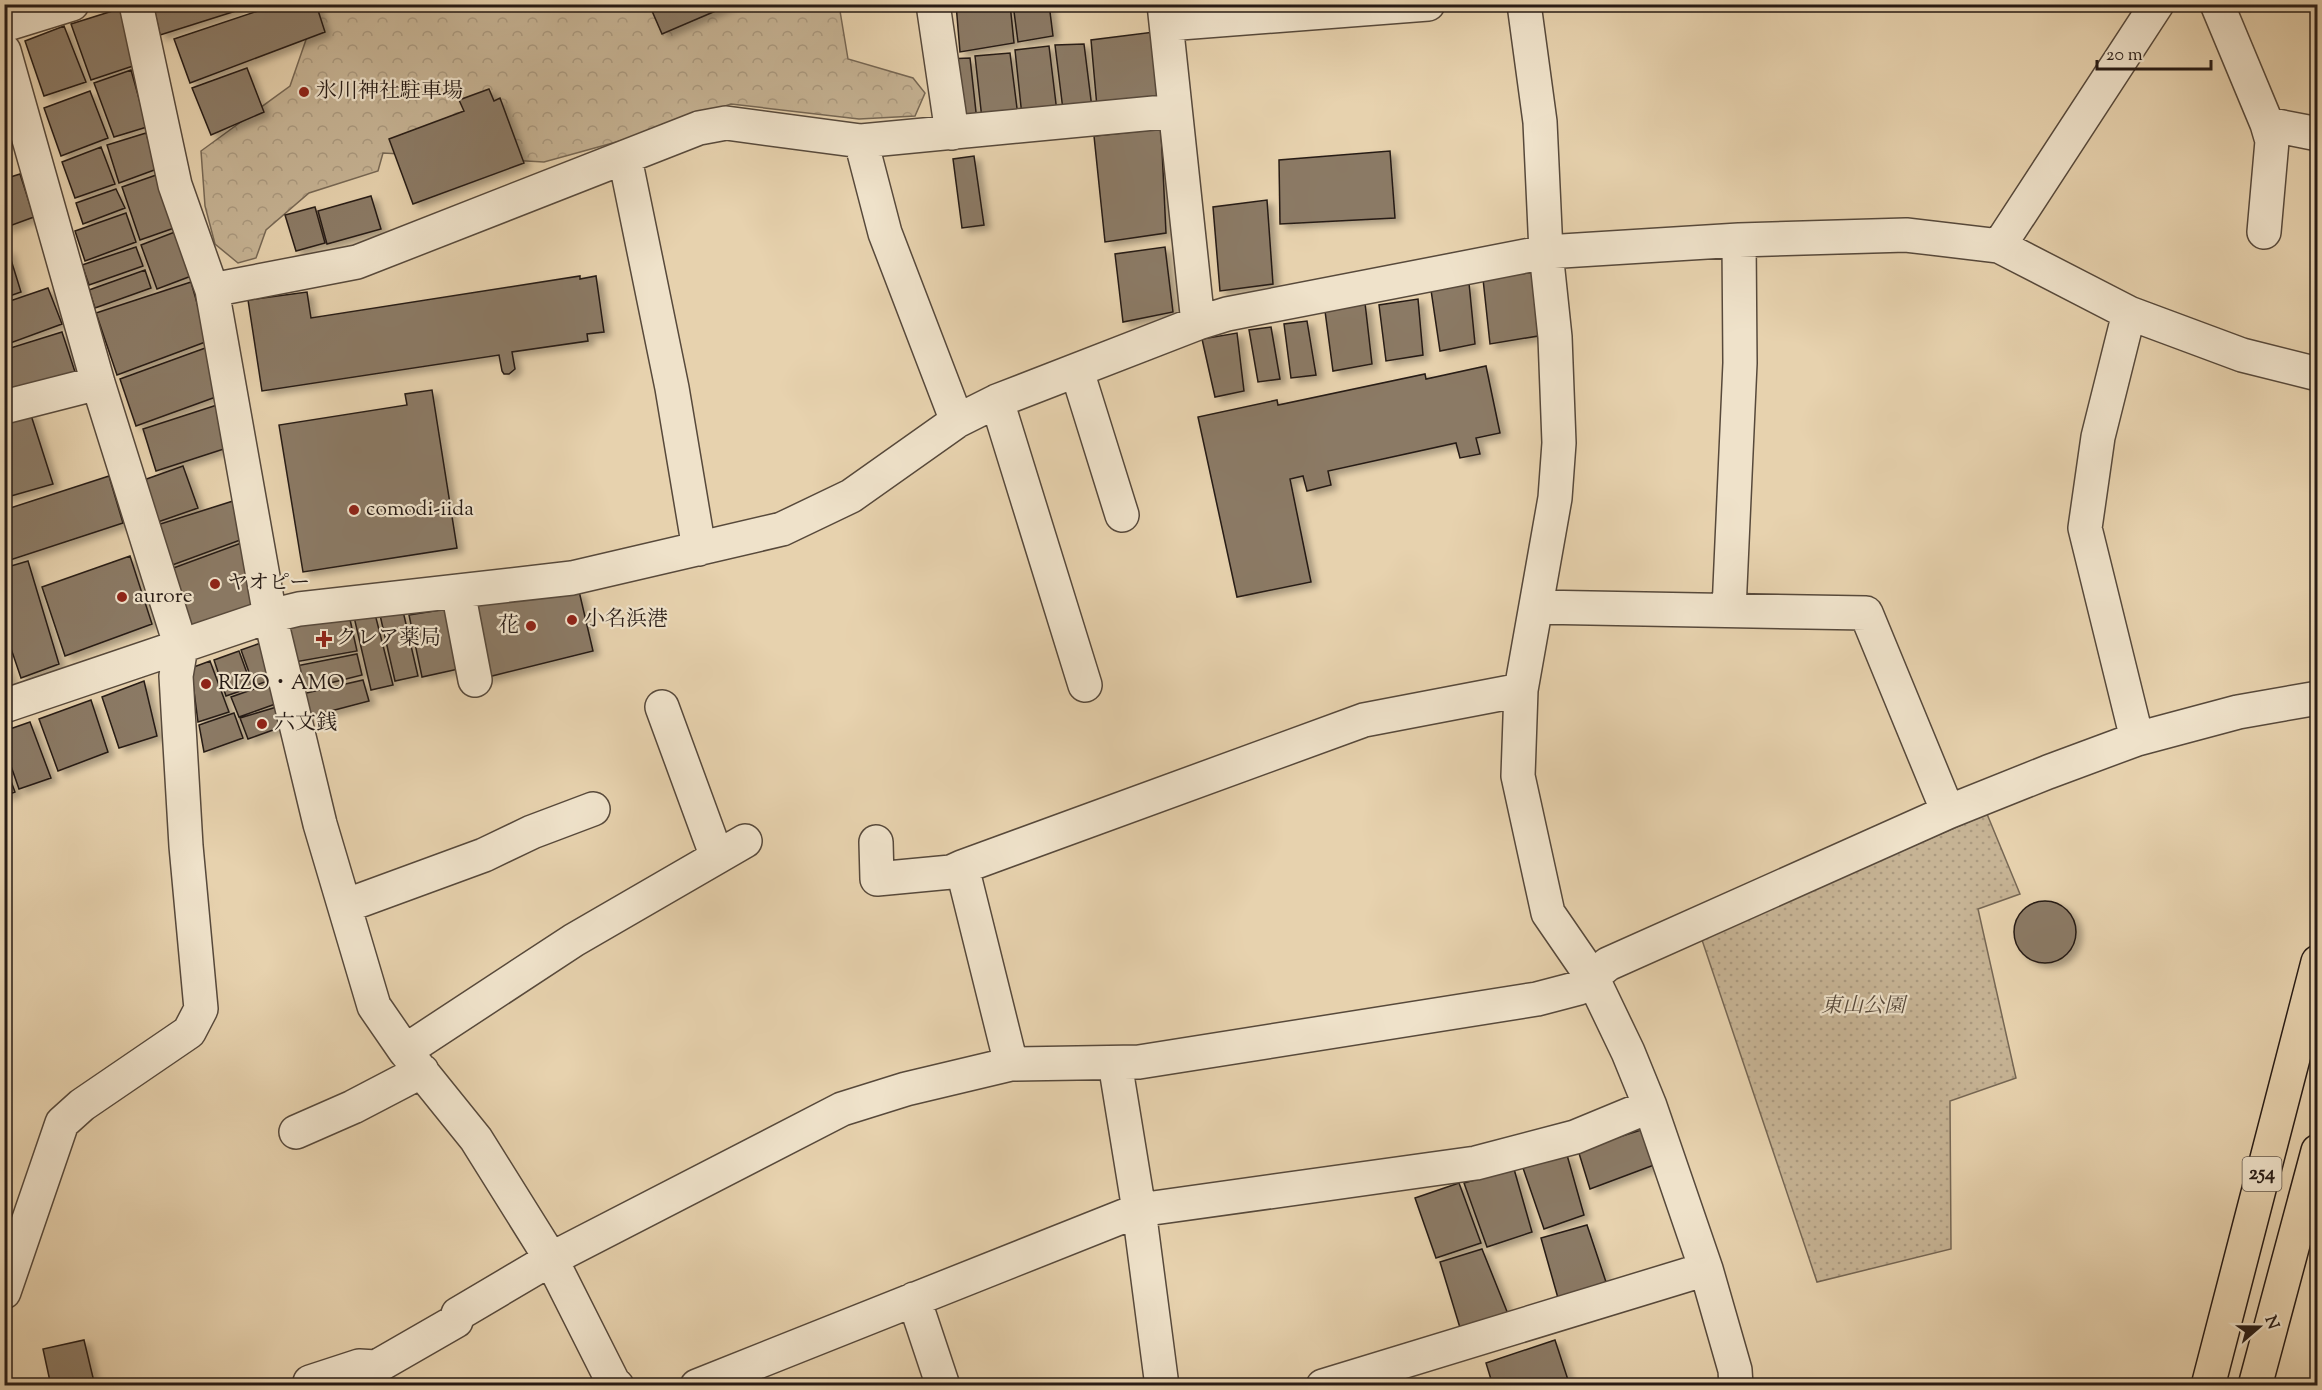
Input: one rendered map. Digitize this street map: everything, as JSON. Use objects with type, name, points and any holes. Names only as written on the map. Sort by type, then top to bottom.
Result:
[{"type":"highway","name":"254","points":[[2208,1386],[2318,962]]},
{"type":"highway","name":"254","points":[[2255,1386],[2318,1151]]},
{"type":"street","points":[[4,26],[72,4]]},
{"type":"street","points":[[136,4],[175,185],[212,290],[270,616],[320,824],[374,1005],[413,1061],[476,1139],[551,1259],[617,1386]]},
{"type":"street","points":[[933,4],[952,133]]},
{"type":"street","points":[[1197,323],[1166,14],[1428,4]]},
{"type":"street","points":[[1524,4],[1540,122],[1546,252],[1555,337],[1559,443],[1555,498],[1521,690],[1518,776],[1548,913],[1592,977],[1628,1052],[1650,1106],[1706,1269],[1735,1370],[1736,1386]]},
{"type":"street","points":[[1999,246],[2157,4]]},
{"type":"street","points":[[2217,4],[2272,141],[2264,232]]},
{"type":"street","points":[[4,51],[98,383],[181,647],[176,676],[186,846],[201,1009],[189,1032],[82,1105],[62,1123],[4,1292]]},
{"type":"street","points":[[212,290],[357,262],[699,128],[726,123],[861,141],[1175,111]]},
{"type":"street","points":[[2267,124],[2318,134]]},
{"type":"street","points":[[861,141],[885,233],[957,421]]},
{"type":"street","points":[[625,158],[672,388],[699,549]]},
{"type":"street","points":[[4,706],[270,616],[299,609],[572,578],[782,529],[852,496],[957,421],[997,401],[1197,323],[1227,314],[1546,252],[1739,240],[1906,235],[1999,246],[2129,313],[2242,356],[2318,374]]},
{"type":"street","points":[[1730,610],[1740,363],[1739,240]]},
{"type":"street","points":[[2129,313],[2098,437],[2085,528],[2137,739]]},
{"type":"street","points":[[1077,371],[1122,515]]},
{"type":"street","points":[[4,407],[98,383]]},
{"type":"street","points":[[997,401],[1085,685]]},
{"type":"street","points":[[458,591],[476,680]]},
{"type":"street","points":[[1536,607],[1866,613],[1948,812]]},
{"type":"street","points":[[876,842],[877,879],[951,872],[1364,720],[1521,690]]},
{"type":"street","points":[[326,1380],[359,1366],[376,1367],[456,1321],[458,1314],[551,1259],[842,1109],[906,1089],[1011,1064],[1139,1062],[1537,999],[1579,987],[1608,964],[1948,812],[2048,772],[2137,739],[2238,712],[2318,698]]},
{"type":"street","points":[[662,707],[717,857]]},
{"type":"street","points":[[345,906],[484,855],[532,832],[593,809]]},
{"type":"street","points":[[296,1132],[353,1107],[574,940],[745,841]]},
{"type":"street","points":[[962,867],[1011,1064]]},
{"type":"street","points":[[1115,1063],[1139,1210],[1162,1386]]},
{"type":"street","points":[[697,1386],[1139,1210],[1476,1163],[1575,1137],[1650,1106]]},
{"type":"street","points":[[1323,1386],[1371,1378],[1706,1269]]},
{"type":"street","points":[[914,1299],[943,1386]]},
{"type":"green space","points":[[318,5],[839,5],[848,59],[913,78],[925,93],[915,116],[859,119],[731,104],[620,141],[544,162],[383,153],[378,171],[309,193],[266,230],[256,258],[238,263],[215,244],[205,206],[201,151],[290,86]]},
{"type":"green space","name":"東山公園","points":[[1987,814],[2020,894],[1978,909],[2016,1078],[1950,1101],[1951,1249],[1817,1282],[1701,937]]},
{"type":"building","points":[[153,4],[237,4],[239,10],[160,35]]},
{"type":"building","points":[[279,4],[316,4],[325,32],[190,83],[174,39]]},
{"type":"building","points":[[649,4],[732,4],[662,34]]},
{"type":"building","points":[[956,4],[1010,4],[1014,43],[960,52]]},
{"type":"building","points":[[1013,4],[1049,4],[1053,36],[1018,42]]},
{"type":"building","points":[[122,8],[139,64],[91,80],[71,24]]},
{"type":"building","points":[[64,26],[86,82],[44,96],[25,41]]},
{"type":"building","points":[[1154,32],[1163,101],[1097,107],[1091,40]]},
{"type":"building","points":[[1084,44],[1092,108],[1063,110],[1055,45]]},
{"type":"building","points":[[1049,46],[1057,112],[1022,116],[1015,50]]},
{"type":"building","points":[[1010,53],[1018,116],[982,119],[975,56]]},
{"type":"building","points":[[970,58],[977,121],[955,124],[946,59]]},
{"type":"building","points":[[247,68],[264,112],[211,135],[192,88]]},
{"type":"building","points":[[131,70],[147,127],[114,137],[94,83]]},
{"type":"building","points":[[489,89],[494,101],[500,98],[524,163],[413,204],[389,139],[464,111],[459,100]]},
{"type":"building","points":[[90,91],[108,138],[61,156],[44,108]]},
{"type":"building","points":[[1161,129],[1166,233],[1105,242],[1094,136]]},
{"type":"building","points":[[146,133],[157,169],[119,183],[107,145]]},
{"type":"building","points":[[101,147],[115,184],[75,198],[62,162]]},
{"type":"building","points":[[1390,151],[1395,218],[1280,224],[1279,160]]},
{"type":"building","points":[[974,156],[984,225],[962,228],[953,159]]},
{"type":"building","points":[[20,174],[34,217],[4,228],[4,179]]},
{"type":"building","points":[[159,174],[177,227],[140,240],[122,187]]},
{"type":"building","points":[[116,189],[125,208],[83,224],[76,203]]},
{"type":"building","points":[[371,196],[381,229],[327,244],[318,211]]},
{"type":"building","points":[[1267,200],[1273,284],[1220,291],[1213,207]]},
{"type":"building","points":[[315,207],[325,243],[296,251],[285,215]]},
{"type":"building","points":[[126,213],[136,242],[85,261],[75,231]]},
{"type":"building","points":[[180,230],[194,275],[157,289],[141,245]]},
{"type":"building","points":[[136,247],[143,266],[89,285],[82,265]]},
{"type":"building","points":[[1165,247],[1173,312],[1123,322],[1115,254]]},
{"type":"building","points":[[8,250],[21,292],[4,298],[4,251]]},
{"type":"building","points":[[145,270],[151,288],[95,308],[89,290]]},
{"type":"building","points":[[1535,272],[1538,336],[1490,344],[1483,279]]},
{"type":"building","points":[[580,276],[580,279],[596,276],[604,332],[587,334],[588,341],[512,352],[515,369],[509,374],[504,374],[502,371],[499,355],[262,391],[248,300],[307,292],[311,318]]},
{"type":"building","points":[[191,282],[208,341],[117,375],[96,313]]},
{"type":"building","points":[[1469,283],[1475,344],[1440,351],[1431,290]]},
{"type":"building","points":[[48,288],[62,324],[5,345],[4,303]]},
{"type":"building","points":[[1418,299],[1423,355],[1386,361],[1379,305]]},
{"type":"building","points":[[1365,303],[1372,364],[1333,371],[1325,311]]},
{"type":"building","points":[[1307,321],[1316,375],[1291,378],[1284,324]]},
{"type":"building","points":[[1271,327],[1280,379],[1258,382],[1249,330]]},
{"type":"building","points":[[62,332],[76,375],[14,395],[4,366],[4,350]]},
{"type":"building","points":[[1237,333],[1244,391],[1215,397],[1202,339]]},
{"type":"building","points":[[208,347],[224,394],[136,426],[120,379]]},
{"type":"building","points":[[1486,366],[1500,433],[1476,438],[1480,454],[1460,458],[1456,443],[1328,471],[1331,485],[1307,491],[1303,476],[1290,479],[1311,582],[1237,597],[1198,417],[1277,400],[1278,405],[1425,374],[1426,379]]},
{"type":"building","points":[[432,390],[457,548],[303,572],[279,425],[407,405],[405,394]]},
{"type":"building","points":[[220,404],[233,446],[156,471],[143,429]]},
{"type":"building","points":[[30,412],[53,484],[4,498],[4,421]]},
{"type":"building","points":[[183,466],[198,508],[155,523],[141,481]]},
{"type":"building","points":[[109,476],[123,523],[4,562],[4,510]]},
{"type":"building","points":[[233,501],[243,539],[167,567],[154,526]]},
{"type":"building","points":[[244,542],[259,604],[190,629],[168,570]]},
{"type":"building","points":[[130,556],[152,624],[65,656],[42,587]]},
{"type":"building","points":[[28,561],[59,664],[21,678],[4,628],[4,568]]},
{"type":"building","points":[[579,591],[593,651],[484,678],[473,605]]},
{"type":"building","points":[[446,609],[463,668],[422,677],[409,615]]},
{"type":"building","points":[[403,611],[418,676],[395,681],[380,615]]},
{"type":"building","points":[[375,614],[393,685],[371,690],[354,617]]},
{"type":"building","points":[[349,615],[357,651],[295,662],[285,621]]},
{"type":"building","points":[[269,640],[281,676],[254,686],[241,650]]},
{"type":"building","points":[[239,651],[252,687],[226,696],[214,660]]},
{"type":"building","points":[[357,654],[362,675],[302,690],[296,666]]},
{"type":"building","points":[[4,659],[11,681],[4,683]]},
{"type":"building","points":[[210,661],[229,712],[198,722],[191,668]]},
{"type":"building","points":[[363,680],[369,701],[308,717],[302,694]]},
{"type":"building","points":[[144,681],[157,736],[119,748],[102,697]]},
{"type":"building","points":[[274,682],[281,702],[239,717],[231,697]]},
{"type":"building","points":[[91,700],[108,752],[58,771],[39,719]]},
{"type":"building","points":[[280,706],[287,725],[248,739],[240,718]]},
{"type":"building","points":[[234,713],[243,738],[204,752],[199,725]]},
{"type":"building","points":[[30,722],[51,778],[19,789],[4,746],[4,731]]},
{"type":"building","points":[[4,762],[15,792],[4,796]]},
{"type":"building","points":[[2045,901],[2067,910],[2076,932],[2067,954],[2045,963],[2023,954],[2014,932],[2023,910]]},
{"type":"building","points":[[1641,1130],[1654,1165],[1590,1189],[1578,1150]]},
{"type":"building","points":[[1567,1155],[1584,1215],[1544,1229],[1523,1168]]},
{"type":"building","points":[[1514,1169],[1532,1232],[1487,1247],[1464,1183]]},
{"type":"building","points":[[1459,1183],[1481,1243],[1436,1258],[1415,1198]]},
{"type":"building","points":[[1587,1225],[1606,1282],[1558,1298],[1541,1238]]},
{"type":"building","points":[[1482,1249],[1508,1314],[1461,1331],[1440,1262]]},
{"type":"building","points":[[84,1340],[95,1386],[51,1386],[43,1349]]},
{"type":"building","points":[[1555,1340],[1570,1386],[1493,1386],[1486,1363]]},
{"type":"place","name":"氷川神社駐車場","points":[[304,92]]},
{"type":"place","name":"comodi-iida","points":[[354,510]]},
{"type":"place","name":"ヤオピー","points":[[215,584]]},
{"type":"place","name":"aurore","points":[[122,597]]},
{"type":"place","name":"小名浜港","points":[[572,620]]},
{"type":"place","name":"花","points":[[531,626]]},
{"type":"place","name":"クレア薬局","points":[[324,639]]},
{"type":"place","name":"RIZO・AMO","points":[[206,684]]},
{"type":"place","name":"六文銭","points":[[262,724]]}]
